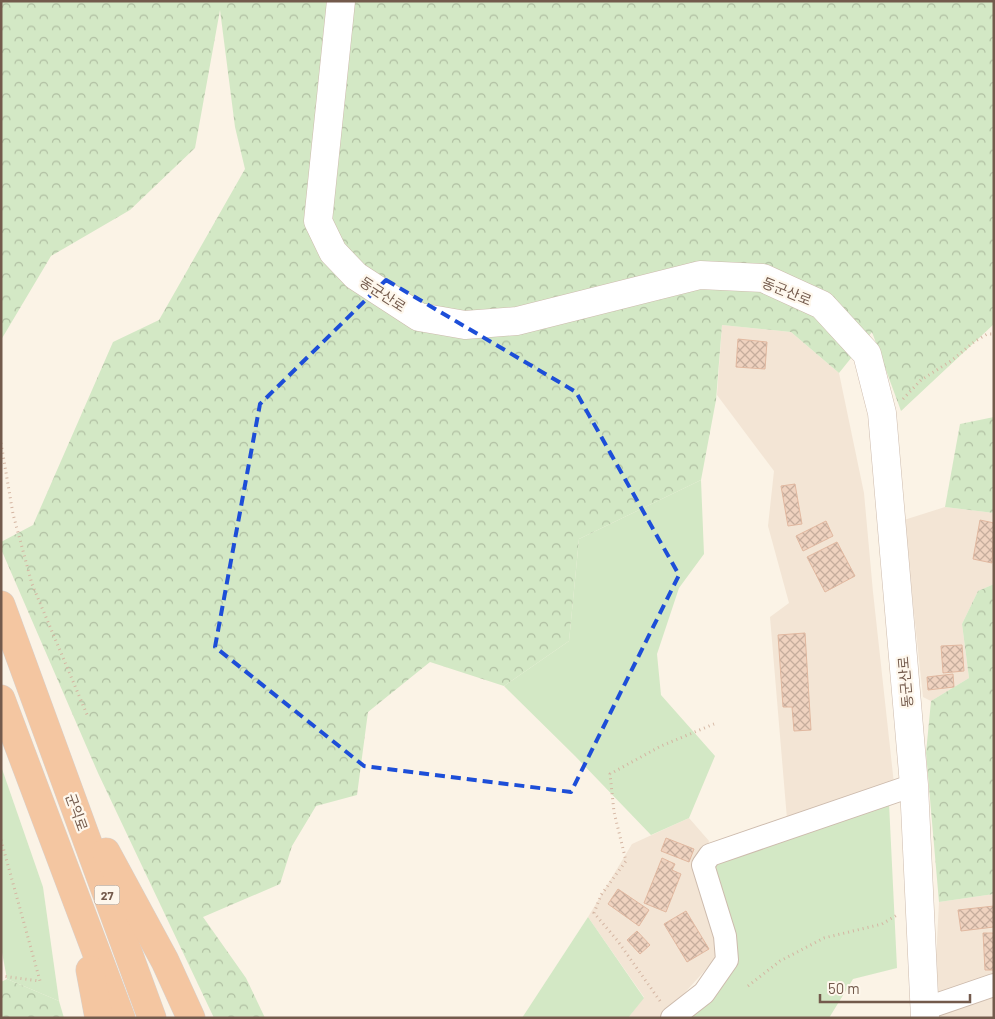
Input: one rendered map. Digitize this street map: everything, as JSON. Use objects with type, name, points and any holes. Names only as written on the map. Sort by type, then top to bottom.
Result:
[{"type":"highway","name":"군익로","points":[[1,605],[152,1018]]},
{"type":"highway","name":"27","points":[[1,699],[121,1018]]},
{"type":"highway","points":[[62,772],[165,961],[191,1018]]},
{"type":"highway","points":[[77,900],[99,1018]]},
{"type":"street","name":"동군산로","points":[[341,1],[318,222],[333,252],[356,276],[419,317],[465,325],[517,321],[700,275],[763,278],[822,305],[867,354],[882,414],[914,785],[925,1014]]},
{"type":"street","points":[[666,1010],[704,993],[727,960],[725,936],[703,865],[710,855],[914,785]]},
{"type":"street","points":[[925,1014],[994,985]]},
{"type":"path","points":[[882,414],[906,397],[921,380],[951,361],[974,342],[987,334],[994,334]]},
{"type":"path","points":[[1,443],[13,514],[32,584],[88,717]]},
{"type":"path","points":[[666,1010],[617,940],[594,913],[601,895],[626,861],[614,812],[610,774],[661,746],[714,724]]},
{"type":"path","points":[[1,840],[40,981],[1,976]]},
{"type":"path","points":[[748,986],[780,961],[824,938],[882,924],[919,902]]},
{"type":"highlighted area","points":[[386,280],[576,392],[679,575],[571,792],[364,766],[215,647],[260,404]]},
{"type":"shaded area","points":[[722,325],[791,332],[839,373],[864,493],[894,784],[787,819],[770,617],[789,603],[768,526],[774,471],[717,395]]},
{"type":"shaded area","points":[[945,507],[994,513],[994,584],[978,591],[962,624],[969,678],[931,701],[923,697],[904,520]]},
{"type":"shaded area","points":[[689,818],[709,841],[699,884],[719,955],[679,999],[671,1018],[628,1018],[644,997],[588,917],[632,844]]},
{"type":"shaded area","points":[[994,894],[994,1018],[935,1018],[939,902]]},
{"type":"green space","points":[[1,1],[994,1],[994,324],[901,411],[872,332],[839,373],[791,332],[722,325],[716,400],[701,480],[579,539],[569,641],[504,686],[430,662],[368,712],[357,795],[316,806],[292,846],[280,884],[203,917],[246,978],[265,1018],[214,1018],[98,773],[1,549],[1,542],[33,525],[113,342],[159,320],[245,169],[235,127],[220,10],[195,148],[130,210],[51,256],[1,340]]},
{"type":"green space","points":[[994,417],[994,513],[945,507],[960,424]]},
{"type":"green space","points":[[701,480],[704,554],[679,588],[657,654],[661,695],[715,756],[689,818],[651,835],[504,686],[569,641],[579,539]]},
{"type":"green space","points":[[994,584],[994,894],[939,902],[926,753],[931,701],[969,678],[962,624],[978,591]]},
{"type":"green space","points":[[1,766],[43,887],[59,1001],[7,979],[1,947]]},
{"type":"green space","points":[[889,803],[897,968],[853,979],[829,1018],[689,1018],[736,961],[713,863]]},
{"type":"green space","points":[[588,917],[644,998],[628,1018],[522,1018]]},
{"type":"green space","points":[[7,979],[59,1001],[64,1018],[1,1018],[1,982]]},
{"type":"building","points":[[738,339],[767,342],[765,369],[736,367]]},
{"type":"building","points":[[795,484],[802,524],[788,526],[781,486]]},
{"type":"building","points":[[980,520],[994,523],[992,563],[973,559]]},
{"type":"building","points":[[826,521],[833,536],[803,551],[796,536]]},
{"type":"building","points":[[837,542],[855,576],[825,592],[807,557]]},
{"type":"building","points":[[805,633],[811,730],[794,731],[792,707],[783,707],[778,635]]},
{"type":"building","points":[[962,645],[964,671],[943,673],[941,646]]},
{"type":"building","points":[[953,674],[954,687],[928,690],[927,677]]},
{"type":"building","points":[[666,838],[694,849],[689,862],[661,851]]},
{"type":"building","points":[[662,858],[675,864],[672,870],[681,874],[666,912],[644,903]]},
{"type":"building","points":[[618,889],[649,910],[639,926],[608,904]]},
{"type":"building","points":[[994,906],[994,927],[961,931],[958,910]]},
{"type":"building","points":[[686,911],[709,949],[687,962],[664,924]]},
{"type":"building","points":[[637,931],[650,945],[640,954],[627,940]]},
{"type":"building","points":[[983,933],[994,933],[994,970],[985,970]]}]
